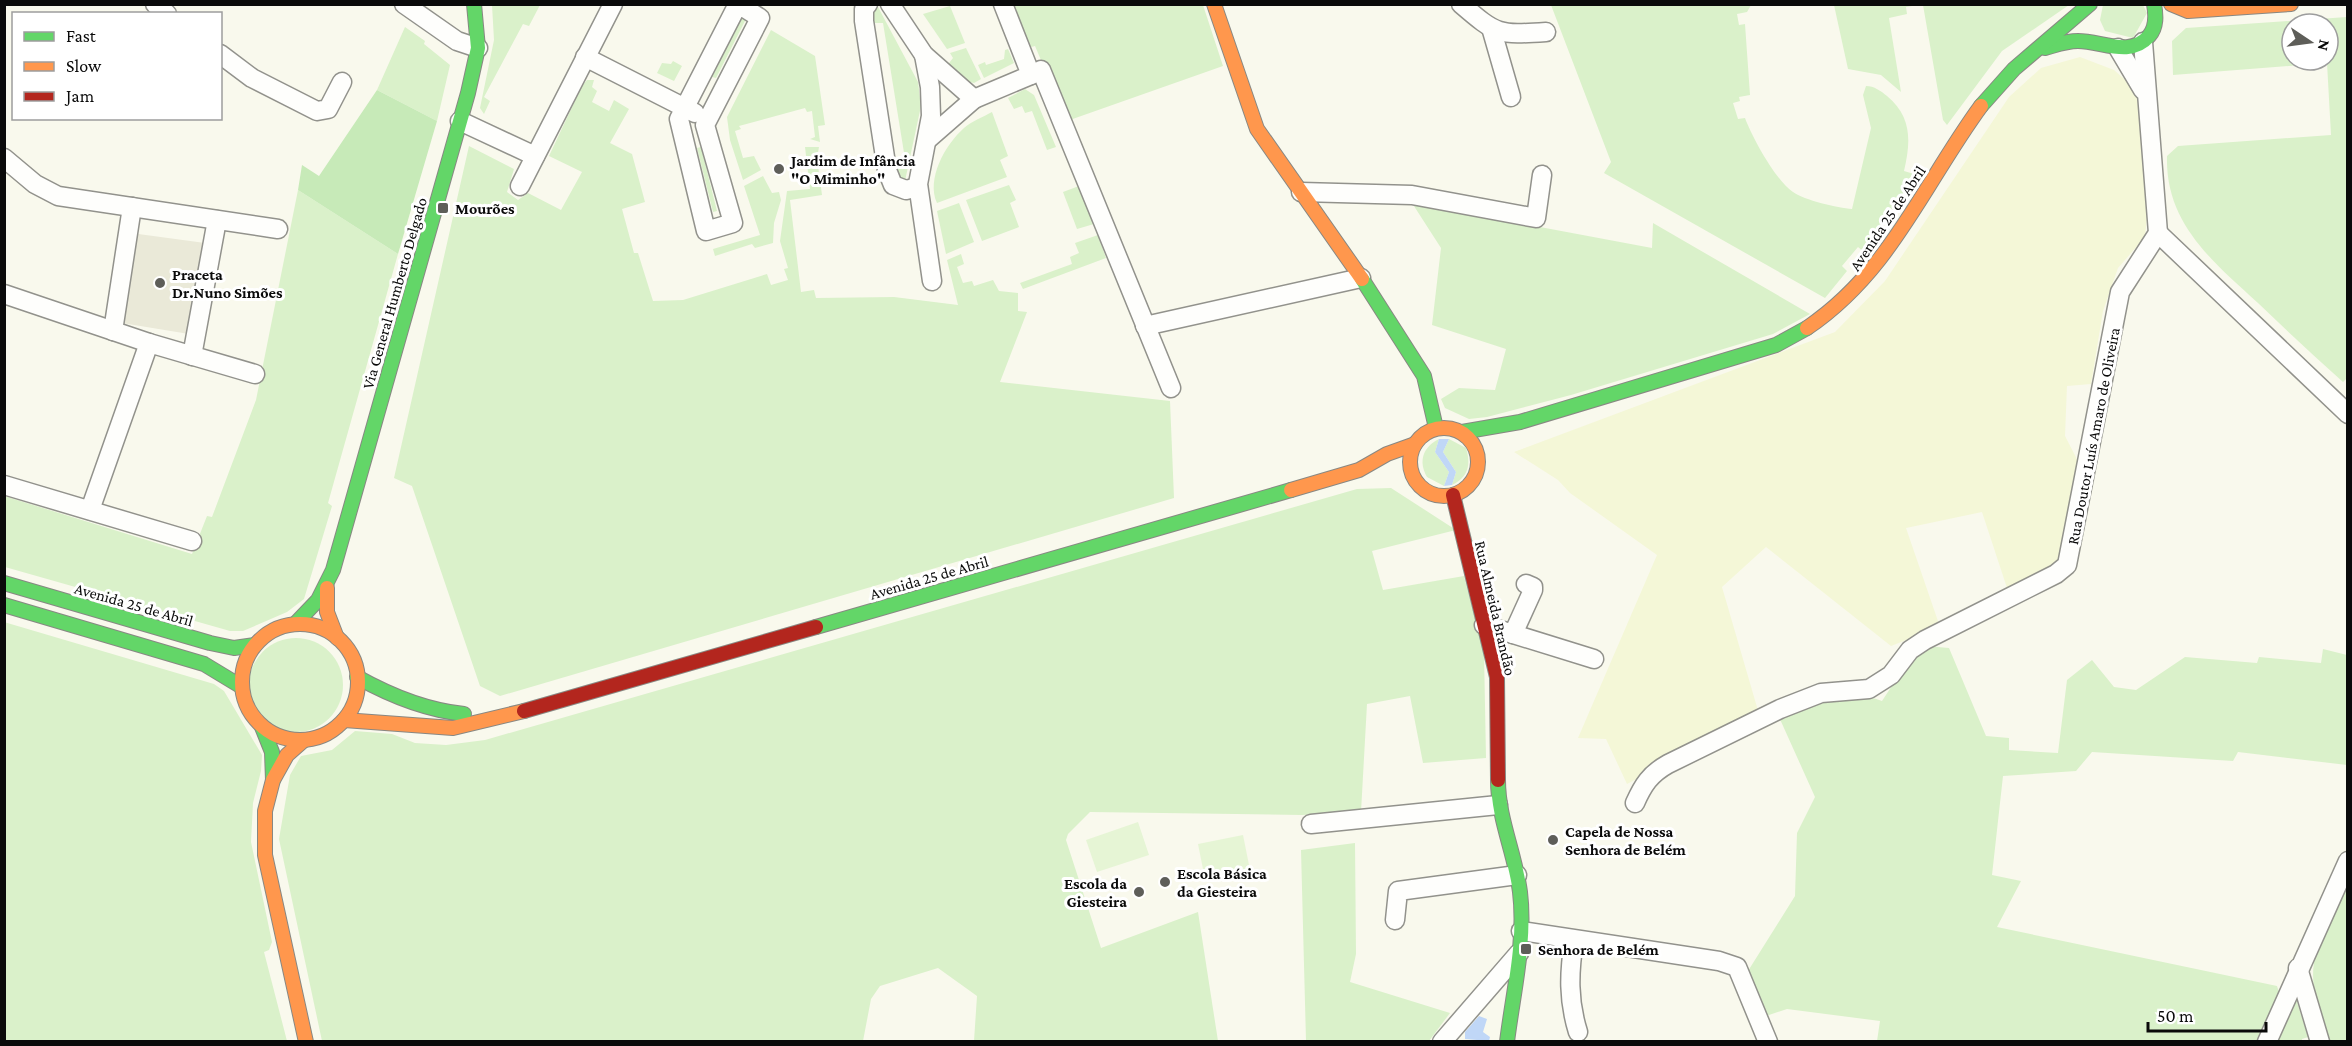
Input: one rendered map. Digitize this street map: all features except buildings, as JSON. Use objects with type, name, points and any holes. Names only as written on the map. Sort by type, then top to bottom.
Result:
[{"type":"main road","name":"Via General Humberto Delgado","points":[[337,638],[327,612],[327,588],[460,121],[478,48],[474,4]]},
{"type":"main road","points":[[1214,4],[1257,129],[1391,321],[1424,376],[1433,406],[1436,428]]},
{"type":"main road","name":"Avenida 25 de Abril","points":[[2092,4],[2092,24],[2112,46]]},
{"type":"main road","name":"Avenida 25 de Abril","points":[[1462,432],[1490,425],[1520,423],[1776,345],[1805,332],[1833,313],[1858,289],[1881,260],[1982,105],[2014,69],[2092,4]]},
{"type":"main road","points":[[2147,38],[2156,14],[2154,4]]},
{"type":"main road","name":"Avenida 25 de Abril","points":[[2171,4],[2188,11],[2290,4]]},
{"type":"main road","name":"Avenida 25 de Abril","points":[[2040,49],[2077,41],[2112,46],[2135,46],[2188,11]]},
{"type":"main road","name":"Avenida 25 de Abril","points":[[1479,467],[1520,423]]},
{"type":"main road","points":[[1436,428],[1462,432],[1475,447],[1479,467],[1470,485],[1453,495],[1433,495],[1417,483],[1410,464],[1415,444],[1427,432],[1436,428]]},
{"type":"main road","name":"Avenida 25 de Abril","points":[[344,720],[453,728],[508,716],[1359,470],[1387,454],[1415,444]]},
{"type":"main road","name":"Avenida 25 de Abril","points":[[1359,470],[1394,474],[1417,483]]},
{"type":"main road","name":"Rua Almeida Brandão","points":[[1453,495],[1497,677],[1498,805],[1505,840],[1517,875],[1520,942],[1507,1041]]},
{"type":"main road","name":"Avenida 25 de Abril","points":[[4,583],[210,643],[234,648],[255,645]]},
{"type":"main road","name":"Via General Humberto Delgado","points":[[295,624],[312,610],[327,588]]},
{"type":"main road","points":[[4,605],[204,664],[242,687]]},
{"type":"main road","points":[[273,780],[272,752],[262,727],[245,702],[242,672],[255,645],[273,631],[295,624],[324,629],[347,649],[357,677],[352,707],[344,720],[333,730],[304,740],[287,755],[273,780],[265,811],[265,855],[306,1041]]},
{"type":"main road","name":"Avenida 25 de Abril","points":[[357,677],[393,699],[414,705],[450,713],[508,716]]},
{"type":"main road","points":[[262,727],[289,739],[304,740]]},
{"type":"street","points":[[404,4],[457,42],[478,48]]},
{"type":"street","points":[[520,186],[613,4]]},
{"type":"street","points":[[738,4],[760,18],[705,125],[733,223],[706,231],[680,119],[684,107],[738,4]]},
{"type":"street","points":[[868,4],[864,9],[864,21],[887,170],[893,185],[906,190],[918,187]]},
{"type":"street","points":[[890,4],[924,55],[974,99]]},
{"type":"street","points":[[1003,4],[1031,75]]},
{"type":"street","points":[[1461,4],[1492,31],[1511,97]]},
{"type":"street","points":[[1492,31],[1517,34],[1546,32]]},
{"type":"street","points":[[2147,38],[2148,100],[2158,233],[2348,414]]},
{"type":"street","points":[[2112,46],[2137,76],[2148,100]]},
{"type":"street","points":[[924,55],[930,87],[931,116],[918,187],[932,281]]},
{"type":"street","points":[[222,56],[252,78],[317,111],[328,109],[342,82]]},
{"type":"street","points":[[585,57],[707,119]]},
{"type":"street","points":[[927,140],[974,99],[1041,70],[1171,388]]},
{"type":"street","points":[[460,121],[535,156]]},
{"type":"street","points":[[4,158],[35,184],[58,196],[278,230]]},
{"type":"street","points":[[1302,192],[1412,195],[1536,218],[1542,175]]},
{"type":"street","points":[[113,331],[132,207]]},
{"type":"street","points":[[192,356],[217,220]]},
{"type":"street","name":"Rua Doutor Luís Amaro de Oliveira","points":[[1635,803],[1643,785],[1654,772],[1668,764],[1780,709],[1821,693],[1869,689],[1891,675],[1910,650],[1925,640],[2056,574],[2067,565],[2120,292],[2158,233]]},
{"type":"street","points":[[1145,326],[1361,278]]},
{"type":"street","points":[[4,294],[149,343],[255,375]]},
{"type":"street","points":[[90,510],[149,343]]},
{"type":"street","points":[[4,485],[192,541]]},
{"type":"street","points":[[1513,634],[1533,590],[1533,587],[1526,584]]},
{"type":"street","points":[[1484,625],[1594,659]]},
{"type":"street","points":[[1311,824],[1498,805]]},
{"type":"street","points":[[2267,1041],[2348,861]]},
{"type":"street","points":[[1395,920],[1398,891],[1517,875]]},
{"type":"street","points":[[1574,940],[1569,981],[1572,1013],[1578,1032]]},
{"type":"street","points":[[1442,1041],[1520,942],[1574,940],[1719,961],[1737,967],[1768,1041]]},
{"type":"street","points":[[2298,968],[2320,1041]]},
{"type":"green space","points":[[1923,4],[2069,5],[2002,51],[1947,125],[1943,120]]},
{"type":"green space","points":[[492,5],[540,5],[529,26],[523,24],[484,97],[490,101],[484,114],[480,108],[494,40]]},
{"type":"green space","points":[[1008,5],[1203,5],[1223,66],[1067,121],[1035,46],[1024,49]]},
{"type":"green space","points":[[1551,5],[1751,5],[1747,12],[1737,14],[1739,25],[1745,24],[1750,95],[1739,97],[1740,101],[1733,103],[1738,119],[1745,118],[1765,158],[1786,186],[1798,195],[1821,203],[1852,209],[1871,128],[1863,95],[1866,86],[1880,91],[1895,104],[1908,130],[1908,150],[1904,171],[1914,174],[1894,209],[1864,252],[1858,247],[1842,266],[1847,271],[1825,298],[1604,173],[1611,162]]},
{"type":"green space","points":[[1834,5],[1918,5],[1906,7],[1907,14],[1889,18],[1901,92],[1881,75],[1848,69]]},
{"type":"green space","points":[[2103,5],[2143,5],[2147,13],[2133,38],[2105,31],[2100,20]]},
{"type":"green space","points":[[950,6],[965,43],[947,49],[923,14]]},
{"type":"green space","points":[[878,7],[918,82],[921,106],[905,181],[899,179],[897,166],[906,165],[883,23],[873,23],[871,9]]},
{"type":"green space","points":[[742,17],[746,19],[716,78],[712,77]]},
{"type":"green space","points":[[2340,17],[2347,17],[2348,377],[2343,382],[2208,256],[2183,221],[2168,180],[2167,156],[2178,146],[2331,135],[2328,72],[2340,72]]},
{"type":"green space","points":[[2280,22],[2280,67],[2173,75],[2172,41],[2186,28]]},
{"type":"green space","points":[[405,27],[425,41],[424,44],[450,65],[437,121],[377,90]]},
{"type":"green space","points":[[771,30],[815,56],[825,125],[818,126],[820,142],[810,139],[815,137],[812,111],[807,112],[805,108],[739,126],[741,129],[735,131],[743,158],[754,156],[761,170],[743,180],[730,140],[727,117]]},
{"type":"green space","points":[[966,48],[981,79],[974,83],[966,81],[946,67],[953,58],[950,53]]},
{"type":"green space","points":[[1008,49],[1014,63],[984,78],[978,65],[1004,59],[1005,50]]},
{"type":"green space","points":[[2080,57],[2114,70],[2138,91],[2147,217],[2145,237],[2118,268],[2103,311],[2091,384],[2067,386],[2065,436],[2080,465],[2061,560],[2008,591],[1982,512],[1906,528],[1940,627],[1891,646],[1766,547],[1722,587],[1759,714],[1627,784],[1606,739],[1578,738],[1657,555],[1570,493],[1558,480],[1514,452],[1835,332],[1885,281],[2009,97],[2041,68]]},
{"type":"green space","points":[[673,61],[682,66],[674,81],[657,73],[662,63],[671,64]]},
{"type":"green space","points":[[587,80],[594,80],[592,87],[597,91],[592,102],[609,111],[614,100],[629,109],[610,143],[632,154],[645,202],[622,209],[634,253],[638,253],[653,301],[683,300],[767,274],[771,285],[788,280],[784,269],[788,268],[780,241],[787,191],[810,189],[805,147],[819,147],[817,158],[822,195],[790,200],[801,292],[814,290],[816,298],[894,297],[958,305],[947,260],[961,254],[964,264],[957,267],[963,283],[972,281],[974,286],[993,280],[999,291],[1018,293],[1018,311],[1027,312],[1000,382],[1170,401],[1174,498],[500,696],[480,686],[412,486],[394,478],[469,146],[514,169],[507,192],[518,200],[528,193],[561,210],[582,172],[549,156]]},
{"type":"green space","points":[[1025,89],[1034,95],[1056,147],[1047,150],[1032,111],[1025,113],[1022,106],[1014,109],[1008,98]]},
{"type":"green space","points":[[377,90],[437,121],[398,254],[298,190],[302,165],[319,176]]},
{"type":"green space","points":[[992,112],[1008,156],[1000,160],[1007,177],[937,203],[934,184],[944,153],[964,128]]},
{"type":"green space","points":[[701,147],[717,211],[713,212],[697,148]]},
{"type":"green space","points":[[763,176],[772,193],[779,192],[781,200],[774,223],[773,243],[755,248],[752,244],[715,256],[713,249],[760,235],[744,186]]},
{"type":"green space","points":[[1009,185],[1016,200],[1010,203],[1019,227],[982,241],[966,200]]},
{"type":"green space","points":[[1079,186],[1094,224],[1077,229],[1063,192]]},
{"type":"green space","points":[[298,190],[398,254],[328,503],[332,506],[304,599],[287,612],[243,631],[230,631],[5,567],[4,496],[192,554],[207,516],[212,517],[256,400]]},
{"type":"green space","points":[[959,203],[974,242],[946,254],[937,211]]},
{"type":"green space","points":[[1412,203],[1652,248],[1653,223],[1810,314],[1773,334],[1571,395],[1487,417],[1469,419],[1445,408],[1441,399],[1459,388],[1495,390],[1506,349],[1432,325],[1441,248]]},
{"type":"green space","points":[[1098,235],[1106,258],[1023,289],[1020,283],[1072,264],[1070,257],[1079,253],[1075,243]]},
{"type":"green space","points":[[1439,439],[1435,452],[1449,472],[1444,486],[1427,477],[1423,465],[1426,450]]},
{"type":"green space","points":[[1449,439],[1466,448],[1468,459],[1465,474],[1452,485],[1456,472],[1443,452]]},
{"type":"green space","points":[[1391,488],[1456,530],[1372,551],[1383,590],[1464,576],[1484,653],[1486,758],[1423,763],[1410,696],[1367,704],[1361,812],[1302,815],[1090,812],[1068,834],[1066,840],[1101,948],[1198,912],[1218,1041],[974,1041],[977,996],[938,968],[880,986],[871,999],[863,1041],[322,1041],[279,839],[290,775],[301,756],[332,750],[355,731],[392,734],[415,743],[446,745],[485,740],[1357,489]]},
{"type":"green space","points":[[4,622],[214,684],[224,691],[262,755],[261,771],[253,803],[251,842],[272,942],[269,950],[264,952],[287,1041],[5,1041]]},
{"type":"green space","points":[[296,638],[314,642],[329,652],[339,667],[343,685],[339,703],[329,718],[314,728],[296,732],[278,728],[263,718],[253,703],[249,685],[253,667],[263,652],[278,642]]},
{"type":"green space","points":[[1926,646],[1949,648],[1986,736],[2009,738],[2009,750],[2058,753],[2067,680],[2092,660],[2114,687],[2136,690],[2185,657],[2257,663],[2259,657],[2321,663],[2323,649],[2347,655],[2347,765],[2238,752],[2233,761],[2092,752],[2076,771],[2003,776],[1992,875],[2021,881],[1997,927],[2277,986],[2280,995],[2260,1041],[1877,1041],[1880,1021],[1787,1009],[1766,1016],[1748,971],[1795,896],[1797,833],[1815,797],[1779,717],[1817,703],[1843,697],[1869,697],[1882,701],[1903,669]]},
{"type":"green space","points":[[1138,822],[1149,855],[1097,872],[1086,840]]},
{"type":"green space","points":[[1243,835],[1250,870],[1205,879],[1198,844]]},
{"type":"green space","points":[[1355,843],[1356,954],[1350,982],[1450,1013],[1429,1041],[1306,1041],[1301,850]]},
{"type":"green space","points":[[2347,880],[2347,1041],[2329,1041],[2314,987],[2313,973],[2323,932]]},
{"type":"green space","points":[[2296,999],[2308,1037],[2302,1041],[2275,1042]]},
{"type":"shaded area","name":"Praceta Dr.Nuno Simões","points":[[131,233],[205,243],[189,334],[116,322]]},
{"type":"water","points":[[1439,439],[1449,439],[1443,452],[1456,472],[1452,485],[1444,486],[1449,472],[1435,452]]},
{"type":"water","points":[[1479,1016],[1487,1019],[1483,1032],[1490,1037],[1489,1041],[1465,1039],[1465,1032]]},
{"type":"traffic: fast","points":[[295,624],[318,600],[333,570],[468,93],[478,48],[474,4]]},
{"type":"traffic: fast","points":[[1981,106],[2014,69],[2090,4]]},
{"type":"traffic: fast","points":[[2045,48],[2078,41],[2115,47],[2141,43],[2152,32],[2155,21],[2154,4]]},
{"type":"traffic: fast","points":[[1362,279],[1424,376],[1436,428]]},
{"type":"traffic: fast","points":[[1462,432],[1520,422],[1776,345],[1807,328]]},
{"type":"traffic: fast","points":[[816,627],[1291,490]]},
{"type":"traffic: fast","points":[[4,583],[210,643],[234,648],[255,645]]},
{"type":"traffic: fast","points":[[4,605],[204,664],[242,687]]},
{"type":"traffic: fast","points":[[357,677],[409,701],[464,714]]},
{"type":"traffic: fast","points":[[262,727],[272,752],[273,780]]},
{"type":"traffic: fast","points":[[1498,780],[1501,808],[1518,878],[1521,911],[1518,967],[1507,1042]]},
{"type":"traffic: slow","points":[[1214,4],[1257,129],[1362,279]]},
{"type":"traffic: slow","points":[[2171,4],[2188,11],[2291,4]]},
{"type":"traffic: slow","points":[[1807,328],[1836,305],[1884,254],[1981,106]]},
{"type":"traffic: slow","points":[[1437,428],[1451,428],[1463,433],[1473,443],[1478,462],[1473,481],[1463,491],[1451,496],[1437,496],[1425,491],[1415,481],[1410,469],[1410,455],[1415,443],[1425,433],[1437,428]]},
{"type":"traffic: slow","points":[[1291,490],[1359,470],[1387,454],[1415,444]]},
{"type":"traffic: slow","points":[[327,588],[327,612],[337,638]]},
{"type":"traffic: slow","points":[[300,624],[322,629],[341,641],[353,660],[358,682],[353,704],[341,723],[322,735],[300,740],[278,735],[259,723],[247,704],[242,682],[247,660],[259,641],[278,629],[300,624]]},
{"type":"traffic: slow","points":[[344,720],[453,728],[524,711]]},
{"type":"traffic: slow","points":[[304,740],[287,755],[273,780],[265,811],[265,855],[306,1042]]},
{"type":"traffic: jam","points":[[1453,495],[1497,677],[1498,780]]},
{"type":"traffic: jam","points":[[524,711],[816,627]]},
{"type":"place","name":"Jardim de Infância \"O Miminho\"","points":[[779,169]]},
{"type":"place","name":"Mourões","points":[[443,208]]},
{"type":"place","name":"Praceta Dr.Nuno Simões","points":[[160,283]]},
{"type":"place","name":"Capela de Nossa Senhora de Belém","points":[[1553,840]]},
{"type":"place","name":"Escola Básica da Giesteira","points":[[1165,882]]},
{"type":"place","name":"Escola da Giesteira","points":[[1139,892]]},
{"type":"place","name":"Senhora de Belém","points":[[1526,949]]}]
